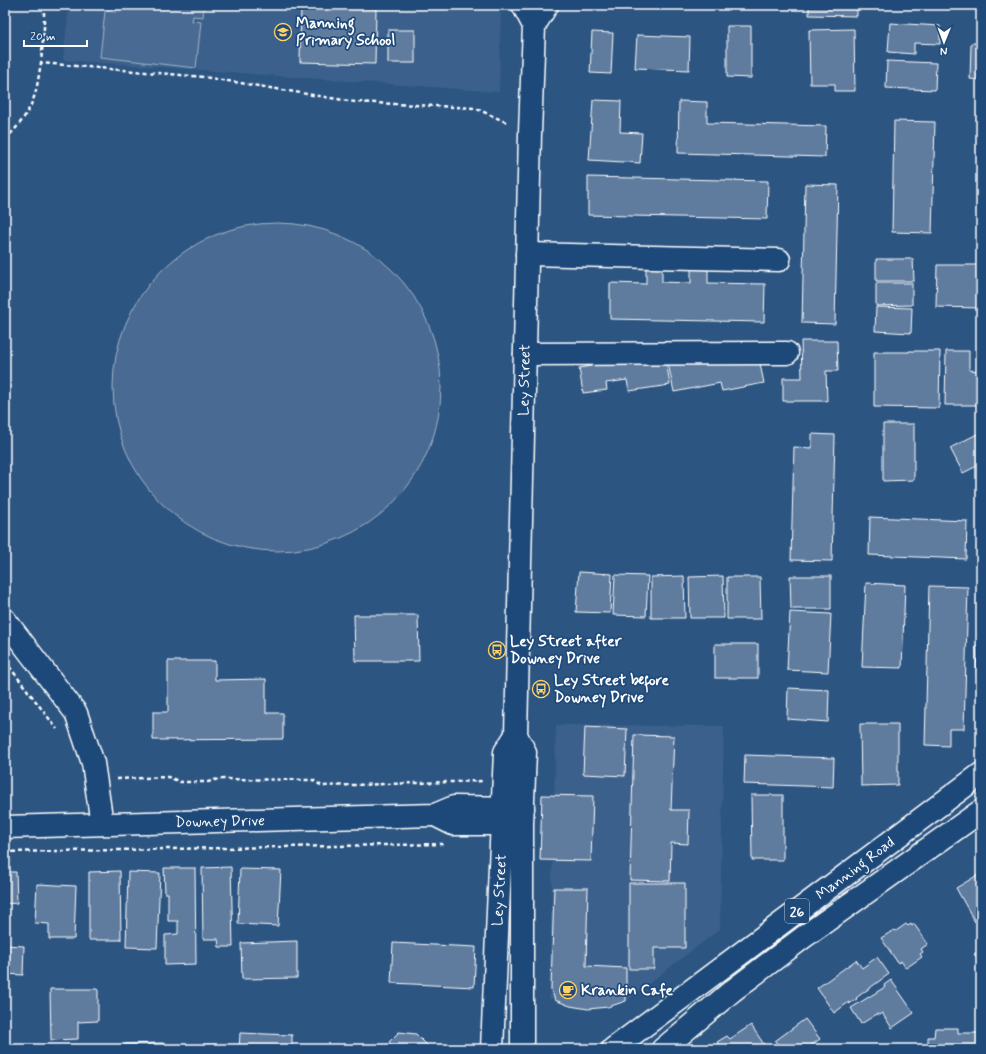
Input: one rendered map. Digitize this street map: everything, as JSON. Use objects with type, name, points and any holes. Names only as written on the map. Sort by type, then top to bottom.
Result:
[{"type":"street","name":"Ley Street","points":[[523,5],[534,26]]},
{"type":"street","name":"Ley Street","points":[[492,1049],[512,816],[525,752],[516,735],[530,133],[534,26],[547,5]]},
{"type":"street","points":[[527,254],[779,260]]},
{"type":"street","points":[[525,354],[787,353]]},
{"type":"street","points":[[5,620],[76,713],[94,763],[102,824]]},
{"type":"street","name":"Manning Road","points":[[614,1049],[981,774]]},
{"type":"street","name":"Downey Drive","points":[[5,827],[435,815],[454,808],[512,816]]},
{"type":"street","name":"Manning Road","points":[[663,1049],[732,991],[805,936],[981,811]]},
{"type":"street","name":"Ley Street","points":[[512,816],[522,1049]]},
{"type":"path","points":[[5,139],[14,132],[34,95],[41,63],[44,5]]},
{"type":"path","points":[[41,63],[204,77],[355,102],[475,108],[530,133]]},
{"type":"path","points":[[5,661],[60,733]]},
{"type":"path","points":[[96,780],[168,777],[181,782],[208,782],[218,779],[313,780],[322,786],[483,781]]},
{"type":"path","points":[[5,852],[449,844]]},
{"type":"shaded area","name":"Manning Primary School","points":[[69,5],[501,5],[499,92],[63,60]]},
{"type":"shaded area","points":[[107,5],[204,5],[203,17],[193,16],[192,21],[201,22],[196,68],[100,57],[105,11],[116,12],[116,7]]},
{"type":"shaded area","points":[[277,223],[309,226],[340,236],[368,251],[393,271],[413,296],[428,324],[438,355],[441,387],[438,419],[428,450],[413,478],[393,503],[368,523],[340,538],[309,548],[277,551],[245,548],[214,538],[186,523],[161,503],[141,478],[126,450],[116,419],[113,387],[116,355],[126,324],[141,296],[161,271],[186,251],[214,236],[245,226]]},
{"type":"shaded area","points":[[556,725],[724,726],[720,929],[626,1001],[608,1007],[570,1006],[549,998]]},
{"type":"building","points":[[301,5],[376,8],[375,64],[300,62]]},
{"type":"building","points":[[809,5],[857,5],[857,16],[809,15]]},
{"type":"building","points":[[890,23],[940,26],[940,44],[914,43],[914,54],[888,52]]},
{"type":"building","points":[[727,26],[751,26],[751,78],[727,77]]},
{"type":"building","points":[[854,29],[855,91],[835,91],[835,84],[810,84],[809,30]]},
{"type":"building","points":[[388,30],[415,30],[415,63],[388,63]]},
{"type":"building","points":[[592,32],[613,33],[611,74],[590,73]]},
{"type":"building","points":[[637,35],[690,37],[689,70],[635,68]]},
{"type":"building","points":[[971,43],[981,43],[981,80],[970,79]]},
{"type":"building","points":[[887,61],[936,63],[935,90],[886,88]]},
{"type":"building","points":[[593,100],[621,101],[620,132],[642,133],[640,163],[589,160]]},
{"type":"building","points":[[679,101],[707,102],[707,123],[826,126],[825,157],[678,153]]},
{"type":"building","points":[[894,121],[935,122],[932,233],[892,232]]},
{"type":"building","points":[[588,177],[768,181],[767,219],[588,215]]},
{"type":"building","points":[[805,184],[838,185],[835,324],[802,323]]},
{"type":"building","points":[[876,259],[913,259],[914,281],[876,281]]},
{"type":"building","points":[[937,265],[981,265],[981,308],[936,307]]},
{"type":"building","points":[[646,267],[662,267],[662,282],[691,283],[691,269],[708,270],[708,283],[765,284],[764,322],[610,319],[610,283],[646,284]]},
{"type":"building","points":[[876,283],[912,283],[912,305],[876,306]]},
{"type":"building","points":[[876,307],[912,308],[911,333],[875,331]]},
{"type":"building","points":[[801,341],[837,341],[838,371],[826,371],[827,401],[783,401],[783,378],[802,378]]},
{"type":"building","points":[[756,345],[764,383],[722,391],[720,383],[674,392],[668,363]]},
{"type":"building","points":[[664,348],[670,385],[629,391],[627,380],[606,383],[607,390],[583,393],[579,368],[591,366],[590,360]]},
{"type":"building","points":[[940,351],[939,408],[874,407],[874,352]]},
{"type":"building","points":[[946,351],[969,351],[969,370],[981,371],[981,405],[945,405]]},
{"type":"building","points":[[883,424],[914,424],[914,480],[883,481]]},
{"type":"building","points":[[981,432],[981,464],[963,473],[950,448]]},
{"type":"building","points":[[812,434],[835,435],[832,561],[791,560],[794,447],[812,448]]},
{"type":"building","points":[[870,517],[967,521],[966,559],[869,555]]},
{"type":"building","points":[[579,572],[612,574],[610,613],[576,612]]},
{"type":"building","points":[[615,575],[648,576],[646,616],[613,615]]},
{"type":"building","points":[[684,576],[685,618],[651,618],[651,577]]},
{"type":"building","points":[[723,576],[724,618],[690,618],[689,577]]},
{"type":"building","points":[[790,576],[831,576],[831,609],[791,609]]},
{"type":"building","points":[[727,577],[760,577],[761,619],[727,619]]},
{"type":"building","points":[[866,583],[905,585],[902,668],[862,667]]},
{"type":"building","points":[[929,586],[968,587],[964,729],[949,729],[949,746],[925,745]]},
{"type":"building","points":[[790,612],[831,614],[828,672],[787,670]]},
{"type":"building","points":[[354,615],[418,615],[419,661],[355,661]]},
{"type":"building","points":[[715,644],[758,644],[758,678],[715,678]]},
{"type":"building","points":[[976,646],[981,646],[981,675],[977,675]]},
{"type":"building","points":[[168,661],[215,661],[215,680],[266,679],[266,713],[283,713],[283,739],[153,740],[153,712],[168,712]]},
{"type":"building","points":[[788,688],[829,690],[828,722],[787,719]]},
{"type":"building","points":[[860,724],[898,724],[898,785],[861,786]]},
{"type":"building","points":[[585,727],[627,729],[625,776],[583,774]]},
{"type":"building","points":[[634,735],[674,736],[671,810],[689,810],[688,844],[671,843],[670,881],[630,880]]},
{"type":"building","points":[[745,755],[834,758],[833,787],[744,784]]},
{"type":"building","points":[[542,795],[593,796],[591,861],[540,860]]},
{"type":"building","points":[[751,795],[783,795],[783,860],[752,860]]},
{"type":"building","points":[[231,867],[233,947],[219,947],[218,939],[203,939],[202,868]]},
{"type":"building","points":[[164,868],[195,868],[196,964],[165,965],[165,935],[178,934],[178,921],[168,921],[168,893],[165,893]]},
{"type":"building","points":[[240,869],[281,870],[278,926],[238,924]]},
{"type":"building","points":[[120,871],[121,940],[89,940],[89,872]]},
{"type":"building","points":[[5,872],[16,872],[17,903],[5,904]]},
{"type":"building","points":[[128,872],[160,873],[157,948],[126,947]]},
{"type":"building","points":[[981,873],[981,918],[975,922],[956,888]]},
{"type":"building","points":[[629,883],[685,883],[685,948],[654,948],[654,969],[629,969]]},
{"type":"building","points":[[37,884],[76,886],[74,939],[49,939],[49,924],[35,923]]},
{"type":"building","points":[[554,888],[588,888],[586,966],[626,968],[626,1001],[608,1007],[588,1009],[570,1006],[555,1000],[551,989]]},
{"type":"building","points":[[906,924],[908,926],[911,924],[912,926],[914,924],[928,944],[921,949],[923,952],[920,954],[922,957],[906,968],[901,961],[898,963],[881,938],[894,930],[896,931]]},
{"type":"building","points":[[297,941],[297,978],[242,979],[241,943]]},
{"type":"building","points":[[393,943],[476,947],[474,987],[391,983]]},
{"type":"building","points":[[5,945],[24,946],[23,975],[5,974]]},
{"type":"building","points":[[981,949],[981,963],[974,954]]},
{"type":"building","points":[[877,957],[889,974],[856,998],[857,999],[849,1004],[849,1002],[834,1013],[817,988],[856,960],[862,968]]},
{"type":"building","points":[[891,980],[914,1013],[892,1028],[882,1013],[879,1015],[877,1014],[861,1024],[851,1008],[885,987],[884,985]]},
{"type":"building","points":[[50,989],[98,989],[98,1021],[78,1022],[78,1039],[51,1040]]},
{"type":"building","points":[[805,1019],[820,1039],[806,1049],[781,1049],[775,1041]]},
{"type":"building","points":[[751,1025],[767,1049],[716,1049],[720,1046],[717,1042],[727,1036],[730,1039]]},
{"type":"building","points":[[935,1028],[958,1028],[958,1033],[981,1033],[981,1049],[928,1049],[928,1037],[934,1037]]},
{"type":"building","points":[[399,1032],[416,1034],[431,1049],[396,1049],[389,1042]]},
{"type":"building","points":[[240,1033],[292,1035],[292,1049],[239,1049]]},
{"type":"building","points":[[163,1043],[164,1049],[125,1049],[125,1044]]},
{"type":"building","points":[[228,1044],[228,1049],[194,1049],[193,1045]]},
{"type":"building","points":[[33,1048],[33,1049],[5,1049]]},
{"type":"place","name":"Manning Primary School","points":[[283,32]]},
{"type":"place","name":"Ley Street after Downey Drive","points":[[497,650]]},
{"type":"place","name":"Ley Street before Downey Drive","points":[[541,689]]},
{"type":"place","name":"Krankin Cafe","points":[[568,990]]}]
